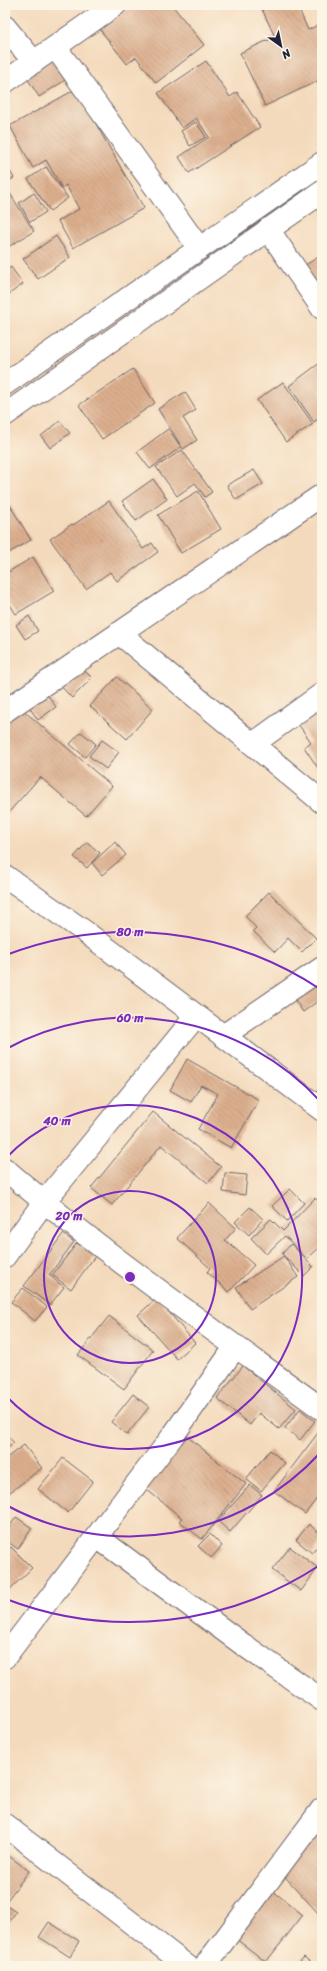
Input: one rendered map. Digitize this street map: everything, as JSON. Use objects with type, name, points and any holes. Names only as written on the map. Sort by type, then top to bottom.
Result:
[{"type":"street","points":[[5,82],[56,48],[115,5]]},
{"type":"street","points":[[5,27],[34,62]]},
{"type":"street","points":[[56,48],[199,248]]},
{"type":"street","points":[[5,384],[322,163]]},
{"type":"street","points":[[5,415],[322,192]]},
{"type":"street","points":[[268,229],[322,308]]},
{"type":"street","points":[[5,711],[322,495]]},
{"type":"street","points":[[119,633],[322,802]]},
{"type":"street","points":[[253,744],[322,694]]},
{"type":"street","points":[[5,876],[84,931],[322,1110]]},
{"type":"street","points":[[223,1036],[322,968]]},
{"type":"street","points":[[5,1256],[44,1202],[196,1016]]},
{"type":"street","points":[[5,1168],[44,1202],[322,1409]]},
{"type":"street","points":[[7,1649],[97,1537],[172,1437],[236,1346]]},
{"type":"street","points":[[97,1537],[322,1700]]},
{"type":"street","points":[[205,1966],[322,1809]]},
{"type":"street","points":[[5,1825],[187,1966]]},
{"type":"building","points":[[127,5],[172,5],[204,45],[156,83],[136,57],[127,64],[98,27]]},
{"type":"building","points":[[265,5],[297,5],[308,30],[322,23],[322,79],[265,106],[240,53],[275,37],[261,7]]},
{"type":"building","points":[[52,55],[67,79],[39,97],[24,73]]},
{"type":"building","points":[[206,61],[230,97],[237,92],[260,127],[189,173],[179,157],[209,137],[196,118],[182,128],[158,93]]},
{"type":"building","points":[[76,89],[144,208],[73,248],[58,221],[79,209],[66,185],[62,188],[46,160],[33,168],[10,126]]},
{"type":"building","points":[[196,122],[206,137],[190,146],[181,131]]},
{"type":"building","points":[[5,163],[14,178],[5,183]]},
{"type":"building","points":[[46,167],[68,198],[50,211],[28,179]]},
{"type":"building","points":[[9,192],[34,231],[5,249],[5,194]]},
{"type":"building","points":[[34,193],[46,212],[30,222],[19,203]]},
{"type":"building","points":[[56,236],[70,257],[38,279],[23,259]]},
{"type":"building","points":[[322,255],[322,299],[302,267]]},
{"type":"building","points":[[11,267],[23,284],[5,297],[5,271]]},
{"type":"building","points":[[321,362],[322,416],[314,422],[289,386]]},
{"type":"building","points":[[133,369],[155,403],[102,439],[79,405]]},
{"type":"building","points":[[283,382],[313,424],[286,442],[257,400]]},
{"type":"building","points":[[185,392],[196,410],[183,418],[197,440],[183,449],[158,409]]},
{"type":"building","points":[[60,421],[70,433],[50,448],[41,436]]},
{"type":"building","points":[[168,429],[181,447],[150,469],[137,452]]},
{"type":"building","points":[[182,450],[212,492],[205,497],[195,483],[177,496],[156,467]]},
{"type":"building","points":[[254,470],[263,484],[236,500],[227,485]]},
{"type":"building","points":[[153,479],[167,499],[136,521],[122,501]]},
{"type":"building","points":[[198,491],[221,529],[181,553],[158,515]]},
{"type":"building","points":[[5,497],[31,540],[5,555]]},
{"type":"building","points":[[109,501],[143,549],[152,543],[158,552],[117,581],[110,572],[86,589],[50,539]]},
{"type":"building","points":[[33,557],[54,591],[16,614],[5,597],[5,574]]},
{"type":"building","points":[[29,616],[38,631],[25,639],[16,625]]},
{"type":"building","points":[[76,662],[92,678],[72,698],[56,681]]},
{"type":"building","points":[[117,677],[153,709],[127,739],[90,706]]},
{"type":"building","points":[[45,691],[56,707],[38,720],[27,704]]},
{"type":"building","points":[[17,705],[112,786],[86,816],[40,777],[8,813],[5,810],[5,719]]},
{"type":"building","points":[[315,708],[322,718],[322,774],[304,747],[311,742],[296,721]]},
{"type":"building","points":[[81,732],[96,744],[85,757],[70,744]]},
{"type":"building","points":[[102,740],[119,752],[106,769],[89,756]]},
{"type":"building","points":[[87,842],[100,853],[87,868],[74,857]]},
{"type":"building","points":[[115,842],[126,855],[102,875],[92,863]]},
{"type":"building","points":[[269,892],[316,938],[302,952],[288,938],[275,952],[253,931],[256,928],[245,916]]},
{"type":"building","points":[[322,972],[322,998],[303,1012],[291,994]]},
{"type":"building","points":[[187,1059],[259,1100],[231,1148],[198,1129],[218,1094],[201,1085],[191,1102],[170,1090]]},
{"type":"building","points":[[153,1112],[221,1167],[208,1183],[161,1145],[112,1205],[91,1188]]},
{"type":"building","points":[[225,1173],[247,1175],[245,1195],[223,1192]]},
{"type":"building","points":[[290,1189],[304,1203],[287,1221],[272,1206]]},
{"type":"building","points":[[315,1198],[322,1205],[322,1245],[307,1259],[285,1236],[266,1254],[251,1238],[271,1219],[283,1231]]},
{"type":"building","points":[[209,1203],[236,1228],[225,1240],[254,1265],[229,1292],[207,1272],[210,1268],[177,1238]]},
{"type":"building","points":[[250,1207],[263,1219],[249,1235],[235,1222]]},
{"type":"building","points":[[63,1234],[74,1242],[49,1275],[64,1287],[50,1305],[24,1286]]},
{"type":"building","points":[[77,1243],[95,1256],[71,1289],[52,1275]]},
{"type":"building","points":[[291,1244],[313,1267],[304,1276],[282,1254]]},
{"type":"building","points":[[284,1256],[298,1277],[250,1309],[236,1287]]},
{"type":"building","points":[[23,1288],[47,1307],[35,1321],[11,1302]]},
{"type":"building","points":[[157,1298],[195,1343],[177,1359],[138,1315]]},
{"type":"building","points":[[109,1316],[153,1350],[124,1389],[78,1355]]},
{"type":"building","points":[[243,1366],[296,1409],[279,1429],[259,1413],[250,1425],[217,1398]]},
{"type":"building","points":[[133,1394],[149,1407],[127,1435],[111,1422]]},
{"type":"building","points":[[300,1409],[315,1421],[300,1440],[285,1428]]},
{"type":"building","points":[[321,1429],[322,1492],[305,1514],[274,1491]]},
{"type":"building","points":[[5,1433],[14,1443],[5,1451]]},
{"type":"building","points":[[183,1433],[246,1484],[202,1539],[179,1521],[182,1518],[141,1485]]},
{"type":"building","points":[[24,1445],[42,1468],[5,1496],[5,1459]]},
{"type":"building","points":[[270,1450],[285,1463],[261,1491],[246,1479]]},
{"type":"building","points":[[63,1458],[93,1481],[68,1513],[38,1489]]},
{"type":"building","points":[[250,1485],[262,1495],[230,1532],[218,1521]]},
{"type":"building","points":[[16,1517],[32,1528],[18,1549],[5,1540],[5,1534]]},
{"type":"building","points":[[309,1524],[322,1535],[322,1541],[312,1553],[296,1540]]},
{"type":"building","points":[[210,1534],[222,1546],[211,1558],[198,1546]]},
{"type":"building","points":[[11,1547],[32,1568],[5,1594],[5,1553]]},
{"type":"building","points":[[290,1547],[318,1568],[301,1591],[272,1570]]},
{"type":"building","points":[[322,1828],[322,1879],[320,1881],[322,1883],[322,1909],[318,1913],[277,1868]]},
{"type":"building","points":[[5,1853],[29,1871],[5,1903]]},
{"type":"building","points":[[273,1891],[303,1915],[266,1962],[235,1938]]},
{"type":"building","points":[[5,1905],[16,1912],[5,1927]]},
{"type":"building","points":[[49,1922],[79,1941],[70,1957],[39,1937]]},
{"type":"building","points":[[304,1957],[315,1966],[296,1966]]}]
